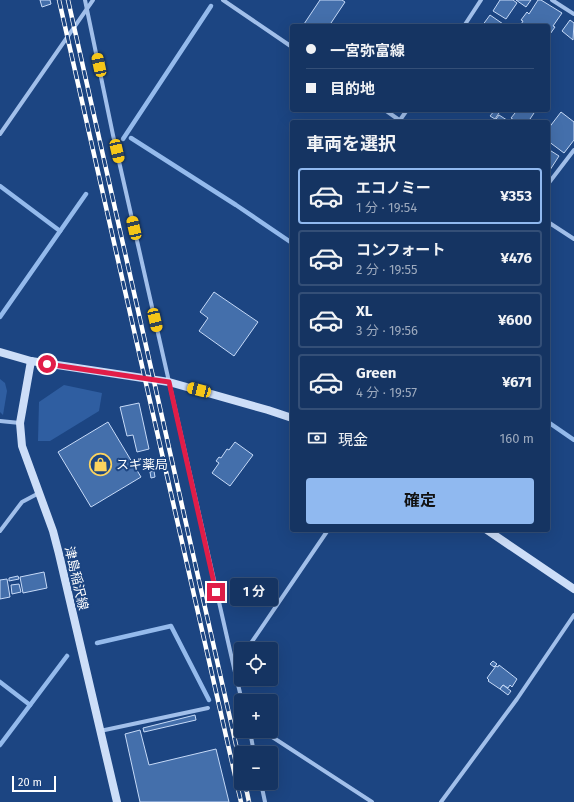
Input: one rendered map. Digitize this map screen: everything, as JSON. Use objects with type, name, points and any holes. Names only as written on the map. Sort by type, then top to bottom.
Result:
[{"type":"main road","points":[[0,352],[31,361],[169,382],[290,417]]},
{"type":"main road","name":"津島稲沢線","points":[[31,361],[20,423],[22,446],[53,531],[117,802]]},
{"type":"main road","points":[[490,532],[574,589]]},
{"type":"street","points":[[85,0],[234,668]]},
{"type":"street","points":[[0,134],[93,0]]},
{"type":"street","points":[[223,0],[290,46]]},
{"type":"street","points":[[465,24],[481,0]]},
{"type":"street","points":[[552,0],[574,14]]},
{"type":"street","points":[[388,112],[400,120]]},
{"type":"street","points":[[550,181],[574,150]]},
{"type":"street","points":[[550,223],[574,239]]},
{"type":"street","points":[[0,421],[20,423]]},
{"type":"street","points":[[0,532],[22,502],[40,493]]},
{"type":"street","points":[[252,642],[327,532]]},
{"type":"street","points":[[441,802],[518,699],[574,615]]},
{"type":"street","points":[[100,731],[208,708]]},
{"type":"street","points":[[274,738],[372,802]]},
{"type":"street","points":[[262,790],[265,802]]},
{"type":"shaded area","points":[[0,379],[5,383],[7,391],[3,415],[0,412]]},
{"type":"shaded area","points":[[64,385],[102,393],[99,411],[50,441],[38,441],[39,402]]},
{"type":"building","points":[[40,0],[50,0],[51,4],[42,7]]},
{"type":"building","points":[[320,0],[342,0],[345,2],[330,24],[304,24]]},
{"type":"building","points":[[500,0],[513,0],[517,3],[506,19],[493,11]]},
{"type":"building","points":[[516,0],[531,0],[526,7]]},
{"type":"building","points":[[538,0],[541,0],[562,13],[553,26],[555,27],[550,34],[550,24],[521,24],[523,21],[521,20],[527,12],[529,14]]},
{"type":"building","points":[[490,15],[503,24],[483,24]]},
{"type":"building","points":[[570,20],[574,23],[573,40],[562,31]]},
{"type":"building","points":[[493,112],[500,112],[495,119],[490,116]]},
{"type":"building","points":[[514,112],[535,112],[530,119],[531,120],[514,120],[511,118],[515,113]]},
{"type":"building","points":[[561,112],[574,122],[574,140],[564,153],[550,142],[550,126]]},
{"type":"building","points":[[499,115],[507,120],[495,120]]},
{"type":"building","points":[[550,150],[559,156],[550,170]]},
{"type":"building","points":[[214,292],[258,322],[234,356],[199,331],[208,318],[200,312]]},
{"type":"building","points":[[139,403],[149,449],[137,452],[133,435],[127,436],[120,407]]},
{"type":"building","points":[[108,422],[141,477],[91,507],[58,452]]},
{"type":"building","points":[[235,442],[253,455],[230,486],[212,473],[219,463],[216,461],[219,457],[221,458],[227,449],[229,450]]},
{"type":"building","points":[[154,471],[155,477],[151,478],[150,472]]},
{"type":"building","points":[[44,572],[47,588],[23,593],[20,577]]},
{"type":"building","points":[[18,576],[19,579],[9,581],[9,578]]},
{"type":"building","points":[[7,579],[10,597],[0,599],[0,580]]},
{"type":"building","points":[[19,584],[21,592],[12,594],[11,585]]},
{"type":"building","points":[[493,661],[497,664],[494,667],[490,664]]},
{"type":"building","points":[[499,665],[517,679],[512,687],[510,685],[508,688],[503,685],[500,689],[488,681],[489,680],[487,678],[496,666],[498,667]]},
{"type":"building","points":[[503,685],[511,691],[508,695],[500,689]]},
{"type":"building","points":[[195,715],[196,720],[144,732],[143,728]]},
{"type":"building","points":[[140,730],[149,765],[216,749],[229,802],[140,802],[125,734]]},
{"type":"waterway","points":[[123,139],[211,6]]},
{"type":"waterway","points":[[131,138],[236,205],[290,242]]},
{"type":"waterway","points":[[0,186],[60,231]]},
{"type":"waterway","points":[[0,317],[86,194]]},
{"type":"waterway","points":[[550,423],[574,440]]},
{"type":"waterway","points":[[97,643],[171,626],[209,700]]},
{"type":"waterway","points":[[0,745],[67,656]]},
{"type":"waterway","points":[[0,682],[30,705]]},
{"type":"railway","points":[[59,0],[241,802]]},
{"type":"railway","points":[[68,0],[236,746]]},
{"type":"railway","points":[[246,790],[249,802]]},
{"type":"place","name":"スギ薬局","points":[[100,464]]},
{"type":"route","points":[[47,364],[169,382],[216,592]]}]
